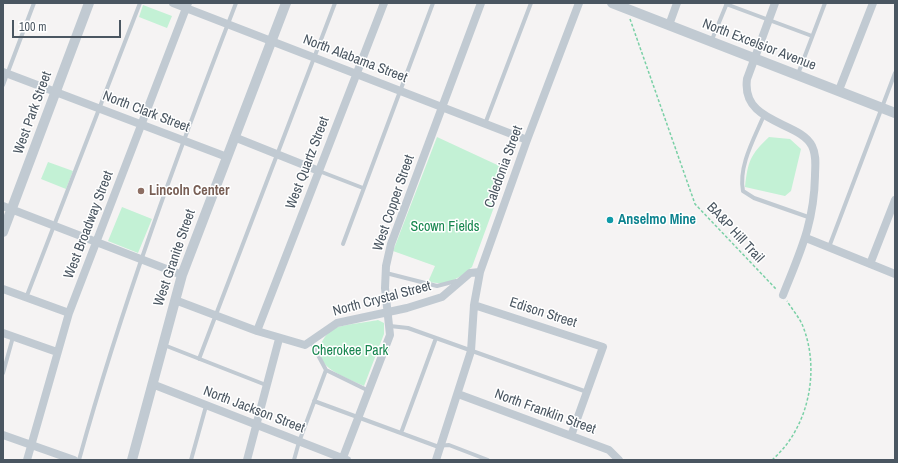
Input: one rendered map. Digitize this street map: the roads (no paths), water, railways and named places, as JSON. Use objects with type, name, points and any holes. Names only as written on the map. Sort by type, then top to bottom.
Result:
[{"type":"street","name":"West Park Street","points":[[3,232],[7,208],[55,93],[89,3]]},
{"type":"street","name":"North Alabama Street","points":[[173,3],[187,6],[271,41],[527,140]]},
{"type":"street","name":"West Granite Street","points":[[132,460],[182,275],[286,3]]},
{"type":"street","name":"West Quartz Street","points":[[257,331],[384,3]]},
{"type":"street","name":"West Copper Street","points":[[344,459],[358,417],[388,341],[390,326],[385,298],[386,273],[391,244],[481,3]]},
{"type":"street","name":"Caledonia Street","points":[[436,460],[458,394],[470,351],[474,305],[480,272],[527,140],[579,3]]},
{"type":"street","name":"North Excelsior Avenue","points":[[612,3],[627,6],[711,42],[754,57],[895,113]]},
{"type":"street","points":[[669,25],[677,3]]},
{"type":"street","points":[[775,3],[754,57],[747,79],[747,90],[754,104],[764,114],[801,135],[811,144],[816,165],[811,218],[806,238],[783,295]]},
{"type":"street","points":[[839,90],[873,3]]},
{"type":"street","name":"West Broadway Street","points":[[27,460],[69,314],[187,6]]},
{"type":"street","name":"North Clark Street","points":[[5,73],[55,93],[142,123],[227,157]]},
{"type":"street","points":[[234,137],[319,171]]},
{"type":"street","points":[[870,264],[895,200]]},
{"type":"street","points":[[7,208],[182,275]]},
{"type":"street","points":[[806,238],[895,274]]},
{"type":"street","name":"North Crystal Street","points":[[311,342],[328,328],[337,323],[387,313],[427,303],[442,297],[462,279],[470,274],[480,272]]},
{"type":"street","points":[[3,289],[69,314]]},
{"type":"street","points":[[175,300],[278,339],[301,345],[311,342]]},
{"type":"street","name":"Edison Street","points":[[474,305],[603,347],[587,392]]},
{"type":"street","points":[[3,333],[57,352]]},
{"type":"street","points":[[247,460],[278,339]]},
{"type":"street","name":"North Jackson Street","points":[[152,384],[256,426],[344,459]]},
{"type":"street","points":[[571,436],[587,392]]},
{"type":"street","name":"North Franklin Street","points":[[458,394],[610,450],[619,460]]},
{"type":"street","points":[[3,435],[74,460]]},
{"type":"lane","points":[[3,85],[5,73],[34,3]]},
{"type":"lane","points":[[26,298],[140,3]]},
{"type":"lane","points":[[79,460],[103,375],[140,258],[236,3]]},
{"type":"lane","points":[[199,359],[276,154],[335,3]]},
{"type":"lane","points":[[342,244],[433,3]]},
{"type":"lane","points":[[485,124],[531,3]]},
{"type":"lane","points":[[711,42],[727,3],[812,36]]},
{"type":"lane","points":[[798,75],[824,3]]},
{"type":"lane","points":[[829,247],[895,73]]},
{"type":"lane","points":[[764,114],[745,162],[741,183],[743,191],[754,198],[811,218]]},
{"type":"lane","points":[[319,171],[363,188]]},
{"type":"lane","points":[[386,273],[437,286],[450,284],[462,279]]},
{"type":"lane","points":[[390,326],[408,328],[587,392]]},
{"type":"lane","points":[[3,373],[13,336]]},
{"type":"lane","points":[[401,433],[436,338]]},
{"type":"lane","points":[[311,342],[326,370],[369,391]]},
{"type":"lane","points":[[163,345],[266,385]]},
{"type":"lane","points":[[294,460],[299,442],[326,370]]},
{"type":"lane","points":[[314,400],[436,446],[449,445],[488,460]]},
{"type":"lane","points":[[191,460],[206,406]]},
{"type":"place","name":"Lincoln Center","points":[[141,191]]},
{"type":"place","name":"Anselmo Mine","points":[[610,220]]},
{"type":"park label","name":"Scown Fields","points":[[445,227]]},
{"type":"park label","name":"Cherokee Park","points":[[350,351]]}]
